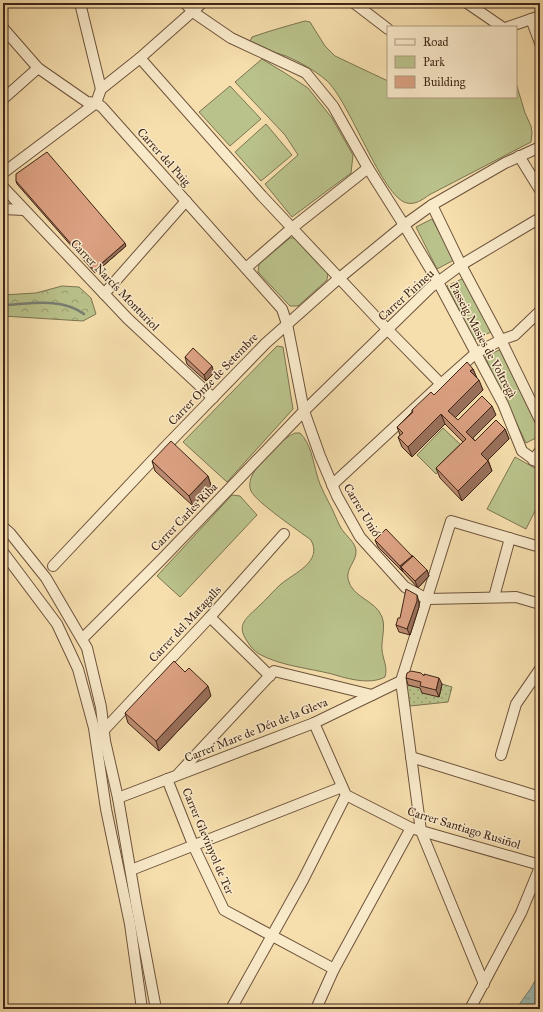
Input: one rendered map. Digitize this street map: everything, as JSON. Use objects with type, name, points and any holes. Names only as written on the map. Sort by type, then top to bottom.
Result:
[{"type":"street","name":"Passeig Masies de Voltregà","points":[[185,3],[193,12],[231,38],[306,73],[333,106],[368,168],[438,282],[503,404],[522,451],[536,462]]},
{"type":"street","points":[[101,89],[140,58],[202,3]]},
{"type":"street","points":[[354,3],[387,28]]},
{"type":"street","points":[[467,3],[501,26]]},
{"type":"street","points":[[3,172],[96,104],[101,89],[82,4]]},
{"type":"street","points":[[511,26],[536,18],[540,43]]},
{"type":"street","name":"Carrer del Puig","points":[[3,28],[38,68],[87,102],[102,107],[282,309],[287,324]]},
{"type":"street","points":[[140,58],[262,196],[441,384]]},
{"type":"street","points":[[3,99],[38,68]]},
{"type":"street","name":"Carrer Onze de Setembre","points":[[33,590],[46,578],[53,566],[165,447],[266,343],[339,278],[404,225],[432,205],[519,156],[540,147]]},
{"type":"street","points":[[519,156],[540,190]]},
{"type":"street","points":[[246,268],[292,228],[368,168]]},
{"type":"street","name":"Carrer Narcís Monturiol","points":[[3,186],[128,319],[213,398]]},
{"type":"street","points":[[104,294],[186,201]]},
{"type":"street","name":"Passeig Masies de Voltregà","points":[[432,205],[461,266],[501,340],[540,420]]},
{"type":"street","points":[[3,210],[24,210]]},
{"type":"street","name":"Carrer Pirineu","points":[[304,411],[387,329],[438,282],[461,266],[540,218]]},
{"type":"street","points":[[332,485],[476,353],[501,340],[515,335],[540,311]]},
{"type":"street","name":"Carrer Unió","points":[[287,324],[304,411],[320,456],[337,496],[360,537],[405,587],[427,599]]},
{"type":"street","name":"Carrer Carles Riba","points":[[82,639],[162,559],[304,411]]},
{"type":"street","points":[[536,462],[540,451]]},
{"type":"street","points":[[484,984],[416,830],[411,757],[401,681],[451,520],[540,547]]},
{"type":"street","points":[[3,527],[10,533],[46,578],[87,648],[101,706],[104,730],[118,798],[156,1009]]},
{"type":"street","name":"Carrer del Matagalls","points":[[104,730],[210,617],[284,534]]},
{"type":"street","points":[[494,597],[510,538]]},
{"type":"street","points":[[3,552],[33,590],[57,624],[78,669],[94,728],[106,808],[123,889],[142,1009]]},
{"type":"street","points":[[24,579],[39,569],[53,566]]},
{"type":"street","points":[[427,599],[516,597],[540,604]]},
{"type":"street","points":[[210,617],[270,676]]},
{"type":"street","points":[[501,755],[516,704],[540,669]]},
{"type":"street","points":[[172,777],[274,671],[372,695]]},
{"type":"street","name":"Carrer Mare de Déu de la Gleva","points":[[118,798],[314,723],[401,681]]},
{"type":"street","points":[[231,1009],[303,880],[344,791],[314,723]]},
{"type":"street","points":[[411,757],[540,797]]},
{"type":"street","points":[[113,777],[112,800],[125,877],[123,889]]},
{"type":"street","name":"Carrer Glevinyol de Ter","points":[[172,777],[194,847],[224,910],[334,970]]},
{"type":"street","points":[[131,870],[344,791]]},
{"type":"street","name":"Carrer Santiago Rusiñol","points":[[344,791],[416,830],[540,866]]},
{"type":"street","points":[[316,1009],[334,970],[416,830]]},
{"type":"street","points":[[470,1009],[521,913],[540,866]]},
{"type":"green space","points":[[305,21],[310,22],[325,46],[335,56],[387,81],[387,98],[517,98],[517,86],[525,113],[531,126],[531,142],[418,202],[407,203],[397,197],[387,185],[345,107],[326,80],[296,61],[263,48],[250,41],[252,37]]},
{"type":"green space","points":[[262,59],[308,88],[332,118],[353,155],[351,173],[292,217],[265,184],[298,155],[285,135],[235,82]]},
{"type":"green space","points":[[230,86],[261,119],[230,146],[199,112]]},
{"type":"green space","points":[[266,124],[292,155],[261,181],[235,152]]},
{"type":"green space","points":[[432,219],[454,260],[437,269],[416,227]]},
{"type":"green space","points":[[290,238],[298,238],[328,272],[327,280],[298,306],[290,306],[258,272],[259,264]]},
{"type":"green space","points":[[464,278],[491,332],[474,340],[447,286]]},
{"type":"green space","points":[[62,286],[79,287],[91,298],[96,314],[83,321],[3,316],[3,295],[36,293]]},
{"type":"green space","points":[[277,346],[283,347],[293,409],[227,482],[183,442]]},
{"type":"green space","points":[[501,349],[540,431],[540,436],[526,443],[485,357]]},
{"type":"green space","points":[[443,428],[463,447],[436,474],[417,455]]},
{"type":"green space","points":[[295,433],[300,433],[307,442],[322,489],[341,528],[355,547],[355,558],[348,575],[350,585],[354,591],[379,611],[382,617],[384,625],[382,650],[386,667],[385,677],[373,681],[352,679],[276,661],[255,651],[249,645],[242,630],[244,621],[247,617],[281,584],[305,566],[313,555],[314,548],[311,540],[261,502],[251,491],[250,487],[251,478],[261,462],[282,441]]},
{"type":"green space","points":[[515,457],[540,471],[540,501],[526,529],[487,509]]},
{"type":"green space","points":[[232,495],[240,496],[257,515],[180,597],[157,576]]},
{"type":"green space","points":[[442,684],[452,687],[448,702],[410,706],[407,690],[408,685],[423,688],[439,697]]},
{"type":"water","points":[[540,972],[540,1009],[516,1009],[531,988]]},
{"type":"building","points":[[47,152],[125,243],[94,270],[16,181],[16,174]]},
{"type":"building","points":[[193,348],[212,366],[204,375],[185,357]]},
{"type":"building","points":[[467,362],[473,369],[470,371],[479,380],[448,411],[458,420],[482,396],[492,406],[466,432],[475,441],[496,420],[505,429],[481,454],[488,461],[458,491],[436,468],[466,439],[441,414],[408,447],[398,437],[403,433],[397,427],[431,392],[434,395]]},
{"type":"building","points":[[171,441],[208,476],[189,496],[152,461]]},
{"type":"building","points":[[386,529],[412,556],[400,566],[375,540]]},
{"type":"building","points":[[413,556],[427,570],[415,581],[401,567]]},
{"type":"building","points":[[406,589],[417,595],[417,601],[407,629],[396,625],[398,618],[400,618]]},
{"type":"building","points":[[174,661],[185,672],[189,668],[208,686],[156,741],[125,713]]},
{"type":"building","points":[[411,671],[421,673],[424,676],[424,674],[439,678],[436,690],[420,686],[421,682],[406,678],[407,673]]},
{"type":"waterway","points":[[3,305],[55,303],[65,305],[84,314]]}]
